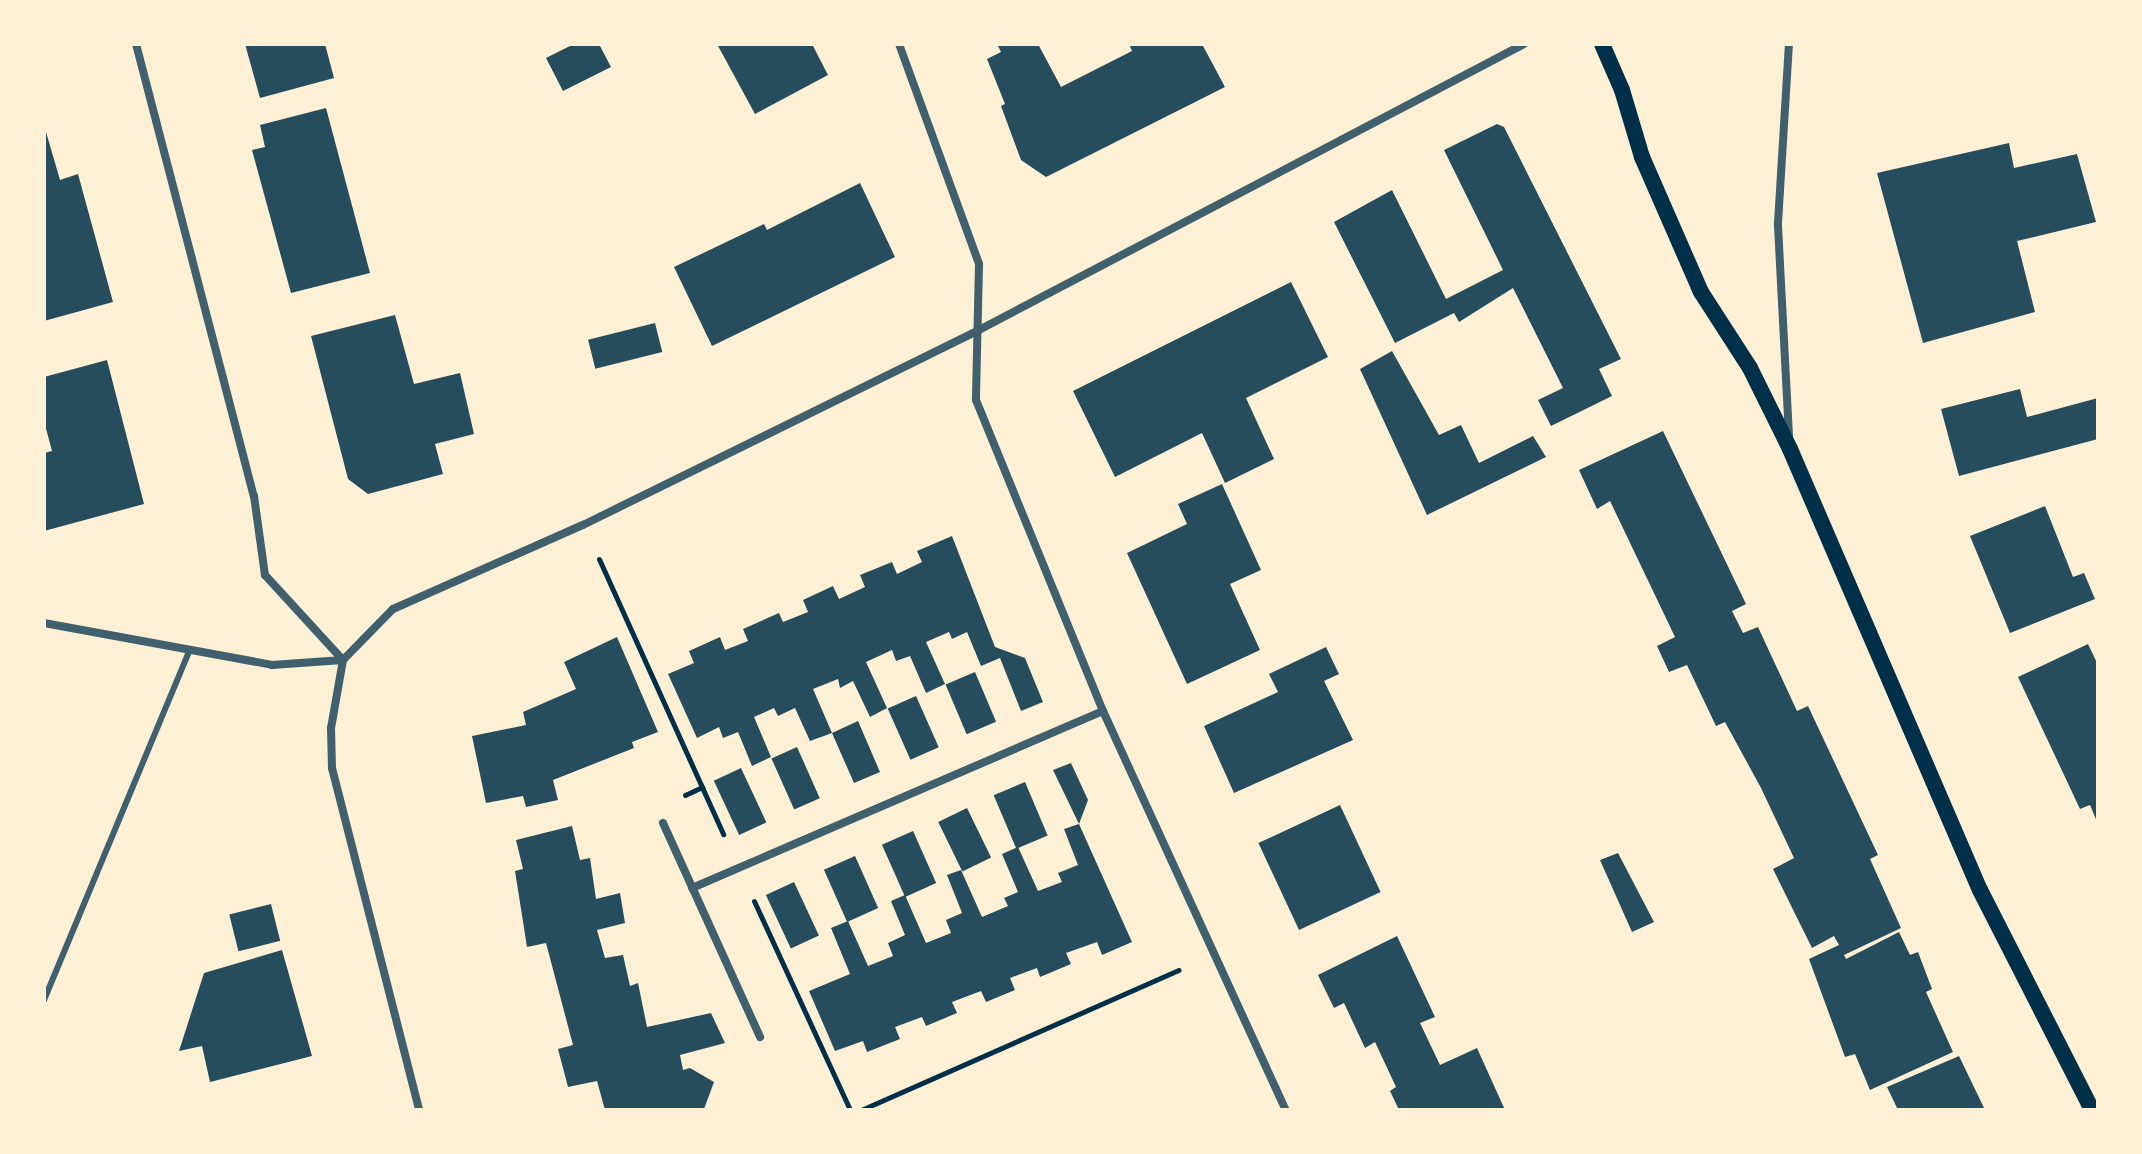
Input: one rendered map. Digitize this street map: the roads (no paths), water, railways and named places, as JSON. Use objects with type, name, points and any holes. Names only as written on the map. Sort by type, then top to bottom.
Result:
[{"type":"main road","points":[[1602,44],[1622,90],[1642,157],[1701,292],[1750,368],[1790,449],[1980,890],[2092,1110]]},
{"type":"street","points":[[136,44],[254,496],[265,575],[343,660]]},
{"type":"street","points":[[899,44],[979,264],[976,400],[1103,711],[1286,1110]]},
{"type":"street","points":[[419,1110],[332,768],[331,728],[343,660],[393,609],[583,525],[977,331],[1524,44]]},
{"type":"street","points":[[1789,44],[1778,223],[1790,449]]},
{"type":"street","points":[[44,623],[272,665],[343,660]]},
{"type":"street","points":[[692,888],[1103,711]]},
{"type":"street","points":[[663,823],[760,1037]]},
{"type":"lane","points":[[44,1000],[190,650]]}]
